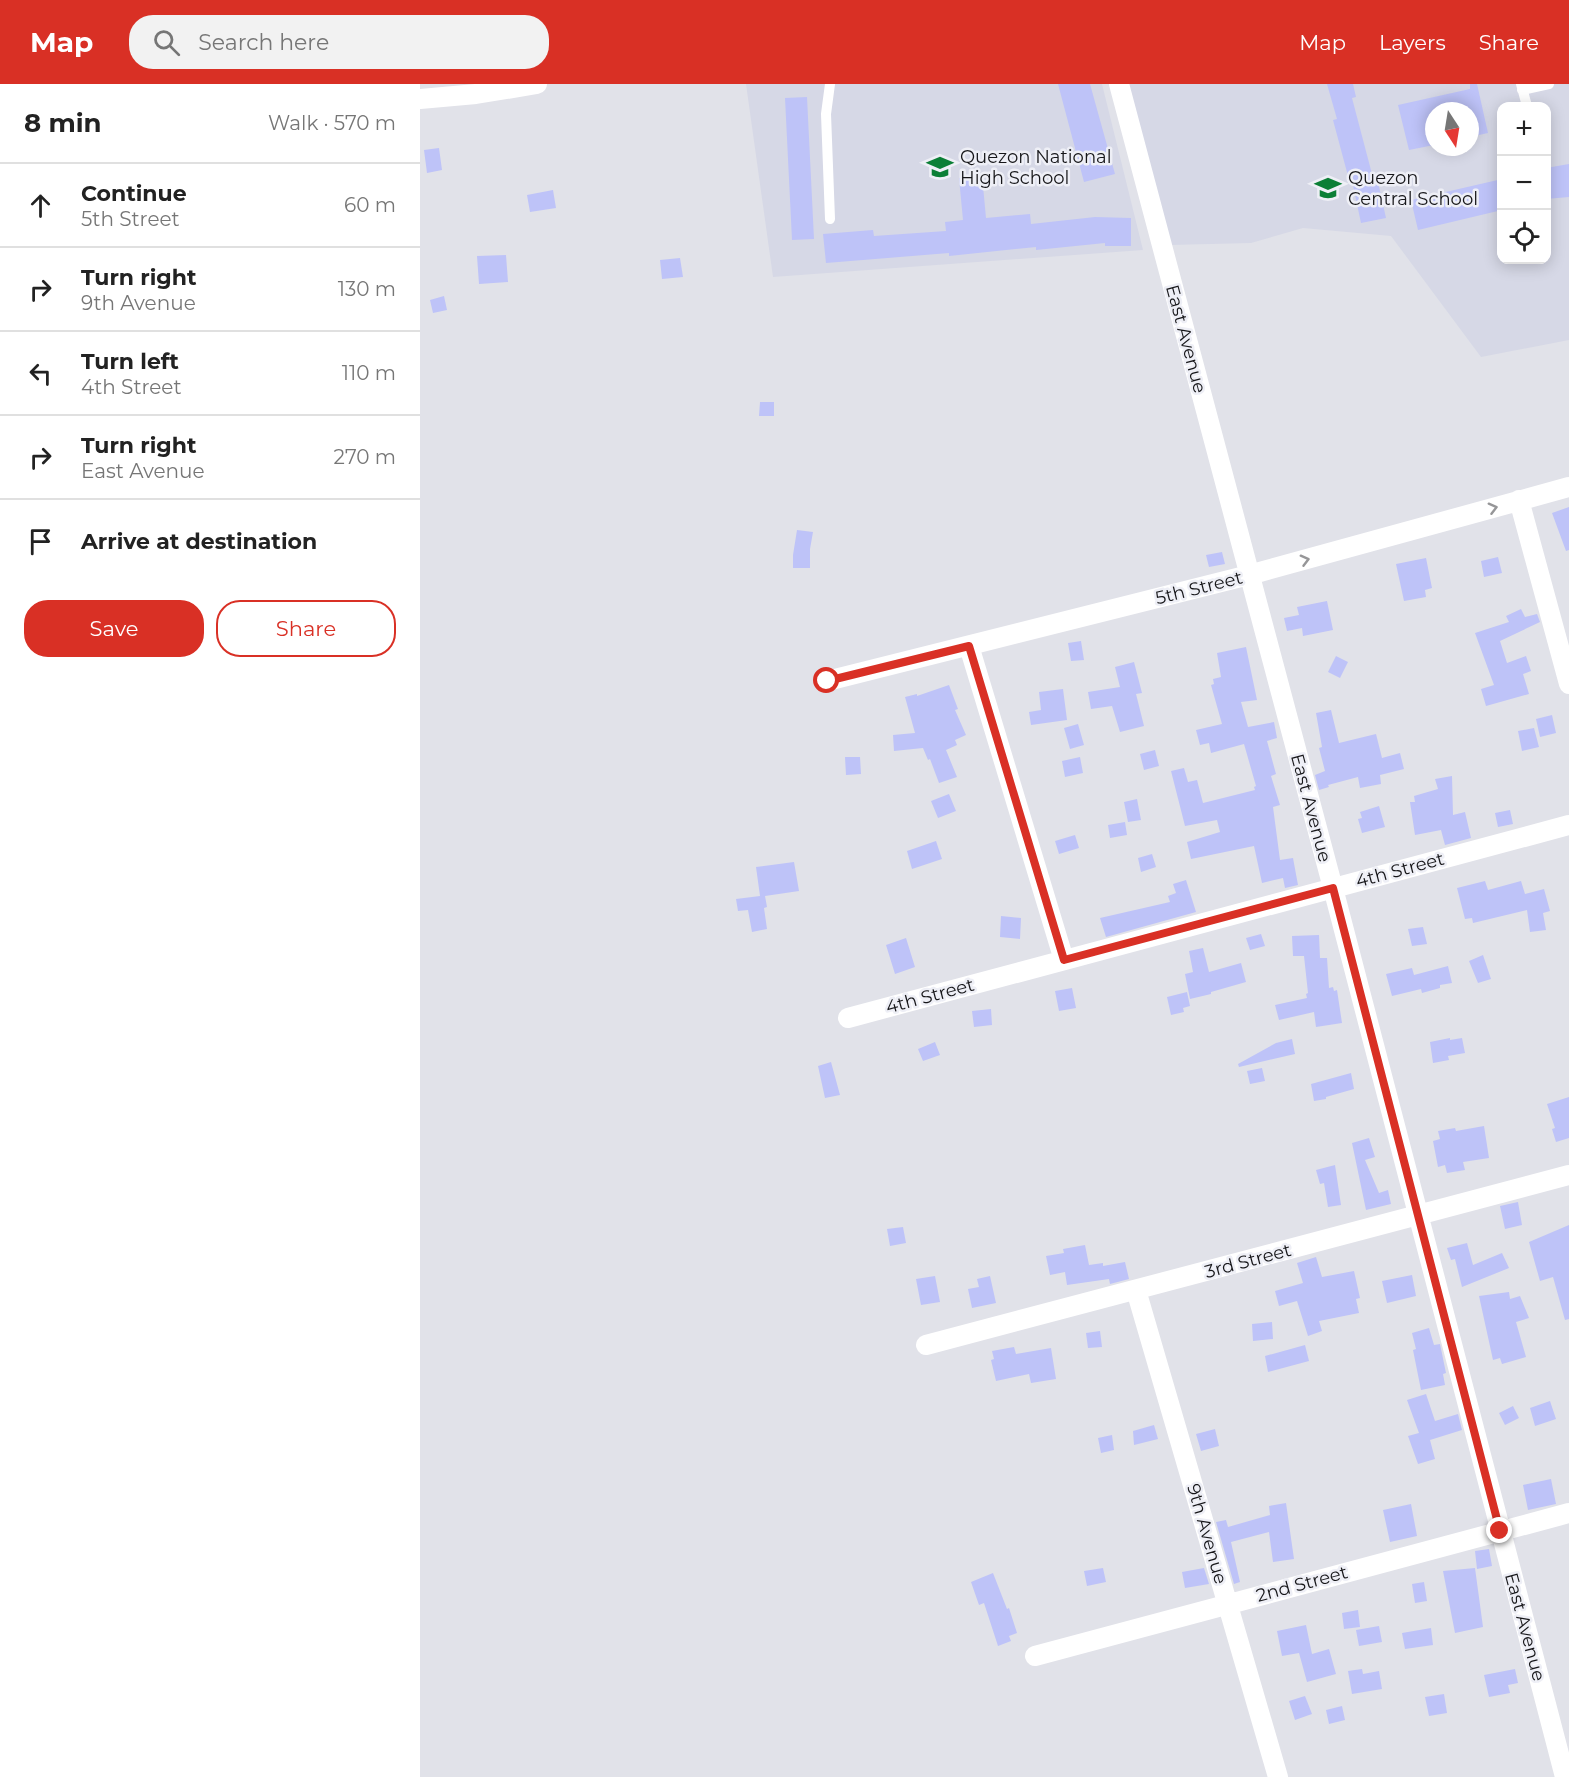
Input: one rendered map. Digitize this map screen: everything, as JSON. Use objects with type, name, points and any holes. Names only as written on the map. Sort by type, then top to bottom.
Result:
[{"type":"street","points":[[420,99],[476,94],[537,84]]},
{"type":"street","name":"East Avenue","points":[[1119,84],[1333,888],[1565,1777]]},
{"type":"street","name":"5th Street","points":[[827,681],[1249,575],[1569,487]]},
{"type":"street","points":[[1520,500],[1569,684]]},
{"type":"street","points":[[969,646],[1064,960]]},
{"type":"street","name":"4th Street","points":[[848,1018],[1569,825]]},
{"type":"street","name":"3rd Street","points":[[927,1345],[1569,1175]]},
{"type":"street","name":"9th Avenue","points":[[1136,1290],[1278,1777]]},
{"type":"street","name":"2nd Street","points":[[1035,1656],[1569,1513]]},
{"type":"lane","points":[[830,84],[826,114],[830,219]]},
{"type":"lane","points":[[1526,102],[1522,87],[1549,84]]},
{"type":"shaded area","name":"Quezon National High School","points":[[746,84],[1102,84],[1143,250],[773,277]]},
{"type":"shaded area","name":"Quezon Central School","points":[[1129,84],[1569,84],[1569,340],[1481,357],[1391,236],[1303,228],[1251,243],[1170,245]]},
{"type":"building","points":[[1058,84],[1090,84],[1115,174],[1084,182]]},
{"type":"building","points":[[1327,84],[1353,84],[1356,97],[1352,98],[1372,174],[1376,173],[1386,218],[1361,223],[1351,176],[1348,176],[1333,120],[1337,119]]},
{"type":"building","points":[[1470,84],[1477,84],[1488,133],[1479,135],[1479,102],[1425,102],[1425,147],[1409,150],[1398,105],[1470,89]]},
{"type":"building","points":[[807,97],[814,239],[792,240],[785,98]]},
{"type":"building","points":[[439,148],[442,170],[427,173],[424,150]]},
{"type":"building","points":[[1569,164],[1569,197],[1551,199],[1551,167]]},
{"type":"building","points":[[982,175],[986,218],[1030,214],[1031,224],[1095,217],[1131,218],[1131,246],[1105,246],[1105,243],[1036,250],[1036,247],[949,256],[949,253],[826,263],[823,234],[873,230],[874,236],[946,231],[945,222],[963,220],[959,178]]},
{"type":"building","points":[[1497,180],[1497,211],[1418,230],[1411,200]]},
{"type":"building","points":[[553,190],[556,208],[530,212],[527,195]]},
{"type":"building","points":[[506,255],[508,282],[479,284],[477,256]]},
{"type":"building","points":[[680,258],[683,277],[662,279],[660,260]]},
{"type":"building","points":[[444,296],[447,310],[433,313],[430,300]]},
{"type":"building","points":[[760,402],[774,402],[774,416],[759,416]]},
{"type":"building","points":[[1569,507],[1569,550],[1566,551],[1552,513]]},
{"type":"building","points":[[797,530],[813,532],[810,568],[793,568]]},
{"type":"building","points":[[1222,552],[1225,564],[1209,567],[1206,555]]},
{"type":"building","points":[[1498,557],[1502,573],[1484,577],[1481,561]]},
{"type":"building","points":[[1426,558],[1432,588],[1425,590],[1426,597],[1404,601],[1396,564]]},
{"type":"building","points":[[1327,601],[1333,630],[1303,636],[1302,628],[1287,631],[1284,618],[1299,615],[1297,607]]},
{"type":"building","points":[[1521,609],[1525,617],[1537,614],[1540,622],[1500,641],[1507,663],[1526,656],[1531,671],[1523,674],[1529,694],[1486,706],[1481,689],[1494,685],[1475,633],[1509,622],[1506,616]]},
{"type":"building","points":[[1081,641],[1084,660],[1071,661],[1068,643]]},
{"type":"building","points":[[1246,647],[1257,700],[1241,702],[1248,727],[1274,722],[1277,738],[1267,741],[1276,774],[1271,776],[1280,805],[1273,807],[1280,860],[1293,858],[1298,885],[1285,888],[1283,878],[1262,883],[1254,846],[1191,859],[1187,842],[1220,832],[1217,820],[1185,826],[1171,771],[1184,768],[1188,782],[1197,780],[1203,803],[1255,790],[1256,786],[1244,744],[1211,753],[1209,743],[1200,745],[1196,730],[1222,724],[1211,685],[1214,684],[1213,679],[1221,677],[1217,653]]},
{"type":"building","points":[[1336,656],[1348,662],[1340,678],[1328,672]]},
{"type":"building","points":[[1134,662],[1142,693],[1136,694],[1144,726],[1120,732],[1112,706],[1091,709],[1088,692],[1120,687],[1115,667]]},
{"type":"building","points":[[949,685],[958,709],[955,710],[966,735],[955,740],[957,745],[946,750],[957,777],[939,783],[923,748],[894,751],[893,735],[915,733],[905,697],[917,694],[917,696]]},
{"type":"building","points":[[1063,689],[1067,720],[1031,725],[1029,712],[1041,710],[1039,692]]},
{"type":"building","points":[[1331,710],[1339,743],[1376,734],[1382,758],[1400,753],[1404,769],[1380,775],[1381,784],[1360,788],[1358,777],[1328,785],[1329,787],[1319,790],[1315,775],[1325,771],[1319,748],[1322,747],[1316,713]]},
{"type":"building","points":[[1552,715],[1556,733],[1540,737],[1536,719]]},
{"type":"building","points":[[1078,724],[1084,745],[1070,749],[1064,728]]},
{"type":"building","points":[[1534,728],[1539,747],[1522,751],[1518,731]]},
{"type":"building","points":[[1155,750],[1159,766],[1144,770],[1140,754]]},
{"type":"building","points":[[845,757],[860,757],[861,774],[846,775]]},
{"type":"building","points":[[1080,757],[1083,773],[1065,777],[1062,761]]},
{"type":"building","points":[[1452,776],[1453,815],[1465,812],[1471,838],[1445,845],[1441,830],[1415,835],[1410,802],[1415,802],[1414,796],[1438,789],[1435,779]]},
{"type":"building","points":[[949,794],[956,811],[938,818],[931,801]]},
{"type":"building","points":[[1137,799],[1141,820],[1128,822],[1124,802]]},
{"type":"building","points":[[1379,806],[1385,827],[1362,833],[1358,819],[1362,818],[1360,812]]},
{"type":"building","points":[[1510,810],[1513,824],[1498,827],[1495,813]]},
{"type":"building","points":[[1125,822],[1127,835],[1110,838],[1108,825]]},
{"type":"building","points":[[1075,835],[1079,848],[1059,854],[1055,841]]},
{"type":"building","points":[[936,841],[942,859],[912,869],[907,851]]},
{"type":"building","points":[[1152,854],[1156,867],[1141,872],[1138,858]]},
{"type":"building","points":[[794,862],[799,891],[765,896],[767,929],[752,932],[748,910],[738,911],[736,899],[760,896],[756,867]]},
{"type":"building","points":[[1186,880],[1196,912],[1106,937],[1100,918],[1170,902],[1168,896],[1176,893],[1173,884]]},
{"type":"building","points":[[1485,881],[1488,890],[1521,881],[1525,894],[1544,889],[1550,911],[1543,913],[1546,930],[1530,932],[1527,910],[1473,923],[1472,918],[1465,919],[1457,888]]},
{"type":"building","points":[[1001,916],[1021,918],[1020,939],[1000,937]]},
{"type":"building","points":[[1423,927],[1427,944],[1412,946],[1408,929]]},
{"type":"building","points":[[1261,934],[1265,946],[1250,950],[1246,938]]},
{"type":"building","points":[[1319,935],[1320,958],[1327,958],[1329,988],[1333,987],[1334,991],[1337,990],[1342,1023],[1316,1027],[1314,1012],[1279,1020],[1275,1005],[1307,998],[1308,993],[1304,956],[1293,956],[1292,936]]},
{"type":"building","points":[[906,938],[915,967],[895,974],[886,945]]},
{"type":"building","points":[[1203,948],[1209,972],[1241,963],[1246,982],[1190,999],[1185,974],[1193,972],[1189,951]]},
{"type":"building","points":[[1483,955],[1491,979],[1478,983],[1469,961]]},
{"type":"building","points":[[1448,966],[1452,983],[1440,985],[1440,988],[1422,993],[1421,989],[1392,996],[1386,974],[1412,968],[1414,975]]},
{"type":"building","points":[[1072,988],[1076,1008],[1059,1011],[1055,991]]},
{"type":"building","points":[[1187,992],[1190,1006],[1183,1008],[1184,1012],[1171,1015],[1167,997]]},
{"type":"building","points":[[991,1009],[992,1025],[974,1027],[972,1011]]},
{"type":"building","points":[[1450,1038],[1450,1040],[1462,1038],[1465,1053],[1448,1056],[1449,1060],[1433,1063],[1430,1042]]},
{"type":"building","points":[[1292,1039],[1295,1054],[1239,1067],[1238,1064],[1276,1043]]},
{"type":"building","points":[[935,1042],[940,1055],[923,1061],[918,1049]]},
{"type":"building","points":[[831,1062],[840,1095],[825,1098],[818,1066]]},
{"type":"building","points":[[1262,1068],[1265,1081],[1250,1084],[1247,1071]]},
{"type":"building","points":[[1351,1073],[1354,1089],[1314,1101],[1311,1084]]},
{"type":"building","points":[[1569,1097],[1569,1138],[1556,1142],[1552,1129],[1555,1128],[1547,1104]]},
{"type":"building","points":[[1484,1126],[1489,1158],[1463,1162],[1465,1170],[1447,1173],[1445,1165],[1438,1167],[1433,1141],[1440,1139],[1438,1131],[1455,1128],[1456,1131]]},
{"type":"building","points":[[1369,1138],[1375,1157],[1365,1160],[1379,1193],[1388,1190],[1391,1204],[1366,1210],[1352,1143]]},
{"type":"building","points":[[1335,1165],[1341,1205],[1328,1207],[1324,1183],[1320,1184],[1316,1170]]},
{"type":"building","points":[[1518,1202],[1522,1225],[1505,1229],[1500,1206]]},
{"type":"building","points":[[1569,1225],[1569,1319],[1565,1320],[1553,1277],[1540,1281],[1529,1242]]},
{"type":"building","points":[[903,1227],[906,1243],[890,1246],[887,1229]]},
{"type":"building","points":[[1467,1243],[1473,1265],[1502,1253],[1509,1268],[1462,1287],[1455,1259],[1451,1260],[1447,1248]]},
{"type":"building","points":[[1085,1245],[1089,1265],[1103,1263],[1103,1266],[1125,1262],[1129,1279],[1110,1284],[1109,1279],[1067,1285],[1065,1272],[1050,1275],[1046,1256],[1064,1253],[1063,1249]]},
{"type":"building","points":[[1316,1257],[1322,1277],[1354,1271],[1360,1298],[1356,1299],[1359,1313],[1319,1321],[1322,1331],[1308,1336],[1297,1301],[1279,1306],[1275,1291],[1303,1283],[1297,1263]]},
{"type":"building","points":[[1412,1275],[1416,1296],[1387,1303],[1382,1281]]},
{"type":"building","points":[[935,1276],[940,1302],[921,1305],[916,1279]]},
{"type":"building","points":[[990,1276],[996,1303],[972,1308],[968,1289],[979,1287],[977,1279]]},
{"type":"building","points":[[1509,1292],[1510,1299],[1520,1296],[1529,1318],[1516,1322],[1526,1357],[1502,1364],[1500,1358],[1493,1360],[1479,1296]]},
{"type":"building","points":[[1272,1322],[1273,1339],[1253,1341],[1252,1324]]},
{"type":"building","points":[[1429,1328],[1434,1345],[1440,1344],[1446,1373],[1443,1374],[1445,1385],[1421,1390],[1412,1333]]},
{"type":"building","points":[[1100,1331],[1102,1347],[1088,1348],[1086,1333]]},
{"type":"building","points":[[1305,1345],[1309,1361],[1268,1372],[1265,1356]]},
{"type":"building","points":[[1014,1347],[1016,1354],[1051,1348],[1056,1379],[1031,1383],[1029,1374],[996,1381],[991,1360],[994,1359],[992,1351]]},
{"type":"building","points":[[1426,1394],[1435,1421],[1458,1414],[1462,1430],[1430,1440],[1435,1459],[1418,1464],[1408,1436],[1419,1433],[1407,1400]]},
{"type":"building","points":[[1550,1401],[1556,1419],[1535,1426],[1530,1408]]},
{"type":"building","points":[[1513,1406],[1519,1418],[1505,1425],[1499,1413]]},
{"type":"building","points":[[1154,1425],[1158,1439],[1134,1445],[1133,1431]]},
{"type":"building","points":[[1215,1429],[1219,1446],[1201,1451],[1196,1434]]},
{"type":"building","points":[[1112,1435],[1114,1450],[1101,1453],[1098,1438]]},
{"type":"building","points":[[1551,1479],[1556,1504],[1528,1510],[1523,1485]]},
{"type":"building","points":[[1286,1503],[1294,1559],[1273,1562],[1269,1532],[1231,1542],[1240,1582],[1234,1584],[1216,1522],[1226,1520],[1228,1527],[1270,1515],[1269,1506]]},
{"type":"building","points":[[1411,1504],[1417,1536],[1390,1542],[1383,1510]]},
{"type":"building","points":[[1489,1549],[1492,1566],[1477,1569],[1475,1551]]},
{"type":"building","points":[[1103,1568],[1106,1582],[1087,1586],[1084,1571]]},
{"type":"building","points":[[1204,1568],[1209,1584],[1185,1588],[1182,1572]]},
{"type":"building","points":[[1475,1568],[1483,1627],[1455,1633],[1443,1571]]},
{"type":"building","points":[[993,1573],[1007,1609],[1009,1608],[1017,1633],[1009,1636],[1011,1641],[998,1646],[984,1603],[979,1605],[971,1582]]},
{"type":"building","points":[[1424,1582],[1427,1601],[1415,1603],[1412,1584]]},
{"type":"building","points":[[1358,1610],[1360,1627],[1344,1629],[1342,1613]]},
{"type":"building","points":[[1306,1625],[1312,1654],[1329,1649],[1336,1674],[1307,1682],[1299,1653],[1282,1656],[1277,1631]]},
{"type":"building","points":[[1379,1626],[1382,1642],[1359,1646],[1356,1630]]},
{"type":"building","points":[[1431,1628],[1433,1645],[1405,1649],[1402,1633]]},
{"type":"building","points":[[1362,1669],[1363,1674],[1379,1671],[1382,1689],[1352,1694],[1348,1671]]},
{"type":"building","points":[[1515,1669],[1518,1683],[1508,1685],[1510,1693],[1489,1697],[1484,1675]]},
{"type":"building","points":[[1444,1694],[1447,1713],[1429,1716],[1425,1697]]},
{"type":"building","points":[[1305,1696],[1312,1714],[1295,1720],[1289,1701]]},
{"type":"building","points":[[1342,1706],[1345,1720],[1329,1724],[1326,1710]]},
{"type":"place","name":"Quezon National High School","points":[[940,167]]},
{"type":"place","name":"Quezon Central School","points":[[1328,188]]},
{"type":"route","points":[[827,681],[969,646],[1064,960],[1333,888],[1500,1531]]}]
